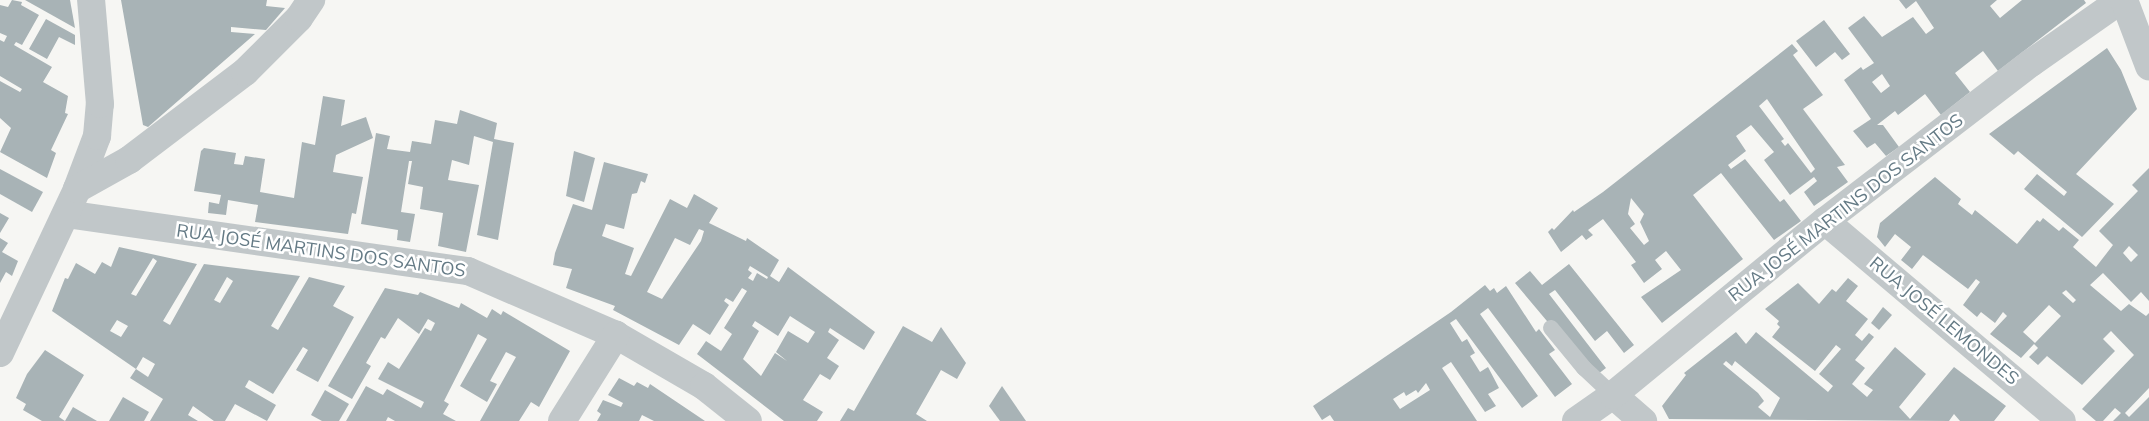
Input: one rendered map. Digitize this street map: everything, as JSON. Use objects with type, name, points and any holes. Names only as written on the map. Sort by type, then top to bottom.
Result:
[{"type":"street","points":[[0,353],[66,214],[97,136],[100,104],[90,0]]},
{"type":"street","points":[[77,189],[129,160],[245,72],[299,18],[311,0]]},
{"type":"street","points":[[2122,0],[2149,66]]},
{"type":"street","name":"RUA JOSÉ MARTINS DOS SANTOS","points":[[1576,421],[1613,395],[1825,221],[2031,63],[2122,0]]},
{"type":"street","name":"RUA JOSÉ MARTINS DOS SANTOS","points":[[66,214],[468,271],[616,335],[704,386],[748,421]]},
{"type":"street","name":"RUA JOSÉ LEMONDES","points":[[1825,221],[2062,421]]},
{"type":"street","points":[[562,421],[616,335]]},
{"type":"street","points":[[1613,395],[1643,421]]},
{"type":"lane","points":[[1551,328],[1584,368],[1613,395]]},
{"type":"building","points":[[12,0],[22,2],[21,5],[39,15],[22,45],[16,42],[14,45],[52,67],[43,82],[68,96],[65,113],[68,114],[51,150],[56,153],[47,178],[0,152],[11,128],[0,118],[0,81],[20,92],[22,89],[0,76],[0,40],[4,42],[7,36],[0,33],[0,5],[8,7]]},
{"type":"building","points":[[25,0],[70,0],[75,28]]},
{"type":"building","points":[[121,0],[267,0],[266,6],[285,8],[266,30],[231,27],[231,32],[255,34],[148,127],[143,125]]},
{"type":"building","points":[[1899,0],[1997,0],[1990,6],[2000,18],[2022,0],[2084,0],[2086,3],[1998,71],[1983,51],[1955,73],[1970,92],[1941,115],[1925,94],[1898,115],[1895,111],[1877,125],[1883,125],[1899,147],[1886,156],[1875,143],[1867,148],[1853,131],[1871,119],[1844,80],[1861,67],[1863,70],[1874,63],[1848,28],[1864,16],[1882,37],[1913,17],[1926,34],[1934,28],[1916,1],[1906,9]],"holes":[[[1882,74],[1890,86],[1881,93],[1872,82]]]},
{"type":"building","points":[[46,19],[75,35],[75,45],[59,37],[47,59],[29,49]]},
{"type":"building","points":[[1824,20],[1850,54],[1842,60],[1835,52],[1816,67],[1796,41]]},
{"type":"building","points":[[1792,44],[1798,51],[1793,55],[1823,95],[1803,109],[1845,165],[1837,167],[1848,182],[1814,206],[1804,192],[1817,181],[1814,177],[1790,195],[1764,160],[1774,152],[1751,125],[1736,136],[1746,151],[1728,165],[1731,169],[1745,159],[1780,202],[1784,199],[1801,221],[1774,240],[1721,173],[1693,195],[1743,259],[1662,323],[1641,297],[1681,270],[1666,251],[1655,260],[1662,269],[1644,283],[1631,265],[1636,262],[1603,219],[1588,230],[1593,235],[1586,240],[1582,235],[1561,252],[1548,232],[1552,228],[1554,230],[1573,210],[1574,212],[1603,192]],"holes":[[[1767,99],[1815,169],[1811,173],[1788,143],[1785,146],[1781,141],[1784,139],[1759,106]],[[1631,198],[1644,214],[1640,222],[1649,241],[1644,245],[1630,228],[1635,224],[1628,214]]]},
{"type":"building","points":[[2107,48],[2121,70],[2137,109],[2076,174],[2114,204],[2082,237],[2024,189],[2037,174],[2064,196],[2067,192],[2018,151],[2014,155],[1989,134]]},
{"type":"building","points":[[323,96],[345,100],[341,126],[366,117],[373,138],[336,155],[333,172],[363,177],[356,214],[352,213],[348,234],[255,222],[258,205],[228,200],[226,215],[208,213],[209,202],[219,204],[221,195],[194,191],[201,151],[204,148],[236,153],[234,164],[243,165],[245,156],[265,159],[260,192],[294,198],[302,142],[315,145]]},
{"type":"building","points":[[460,110],[497,123],[494,139],[514,143],[498,240],[477,235],[493,142],[474,136],[469,165],[452,160],[448,180],[479,185],[466,252],[438,246],[443,213],[420,209],[423,187],[408,184],[412,161],[409,161],[401,212],[415,214],[410,242],[397,240],[398,230],[361,224],[376,133],[390,136],[387,149],[410,152],[412,141],[431,144],[435,120],[457,124]]},
{"type":"building","points":[[574,151],[595,158],[584,202],[566,196]]},
{"type":"building","points":[[604,162],[648,174],[645,183],[641,181],[637,193],[632,194],[624,229],[606,224],[602,236],[634,248],[625,274],[631,276],[670,199],[687,208],[694,194],[718,208],[709,223],[746,241],[747,238],[779,260],[770,276],[779,282],[788,267],[875,332],[864,350],[830,328],[828,332],[839,340],[827,358],[839,366],[830,380],[820,374],[803,400],[823,412],[817,421],[784,421],[697,354],[706,341],[721,351],[732,334],[724,328],[747,291],[742,288],[733,302],[726,298],[724,301],[729,305],[710,335],[693,324],[679,345],[613,310],[615,306],[566,288],[572,269],[553,265],[555,253],[573,204],[592,210]],"holes":[[[699,229],[704,231],[701,241],[662,299],[647,292],[675,238],[690,245]],[[750,266],[768,277],[767,279],[757,273],[753,281],[748,278],[752,273],[748,270]],[[790,316],[815,332],[808,343],[788,331],[776,352],[787,361],[775,353],[761,376],[743,359],[759,331],[752,326],[755,321],[778,336]]]},
{"type":"building","points":[[2149,168],[2149,301],[2141,292],[2131,302],[2103,273],[2090,285],[2121,311],[2129,304],[2146,316],[2149,313],[2149,388],[2125,413],[2129,417],[2149,397],[2149,421],[2113,421],[2121,413],[2115,408],[2103,421],[2096,421],[2082,409],[2134,355],[2111,331],[2103,339],[2115,351],[2082,385],[2047,356],[2038,365],[2029,357],[2038,348],[2034,344],[2021,358],[1990,334],[2007,316],[2003,312],[1995,323],[1981,312],[1977,317],[1963,305],[1980,282],[1976,279],[1968,289],[1923,255],[1912,269],[1901,260],[1911,247],[1895,234],[1885,247],[1877,237],[1880,223],[1935,177],[1961,199],[1958,204],[1972,215],[1975,210],[2017,244],[2037,220],[2040,222],[2043,218],[2059,231],[2063,227],[2079,240],[2073,247],[2096,267],[2113,245],[2099,231],[2138,191],[2132,185]],"holes":[[[2129,246],[2138,255],[2131,262],[2123,253]],[[2066,290],[2076,300],[2073,303],[2062,293]],[[2049,305],[2061,316],[2035,343],[2023,332]]]},
{"type":"building","points":[[0,169],[43,192],[32,212],[0,194]]},
{"type":"building","points":[[0,213],[9,218],[0,233]]},
{"type":"building","points":[[0,238],[8,243],[2,252],[18,261],[12,276],[6,272],[0,283]]},
{"type":"building","points":[[119,247],[197,264],[163,321],[170,325],[204,264],[300,276],[271,326],[278,330],[309,277],[345,286],[333,306],[354,317],[318,382],[296,370],[308,350],[303,347],[273,394],[249,380],[245,387],[276,405],[267,421],[235,404],[225,421],[214,421],[193,406],[188,415],[198,421],[150,421],[163,399],[130,378],[136,369],[52,311],[65,278],[68,279],[76,263],[95,274],[102,262],[111,267]],"holes":[[[153,258],[157,261],[136,296],[131,294]],[[227,277],[233,281],[220,303],[214,300]],[[117,320],[128,326],[121,337],[110,331]],[[143,357],[155,364],[148,377],[136,369]]]},
{"type":"building","points":[[1569,264],[1634,345],[1624,353],[1607,331],[1595,341],[1555,290],[1549,294],[1606,368],[1594,377],[1515,283],[1530,271],[1542,285]]},
{"type":"building","points":[[1848,278],[1858,286],[1846,301],[1868,319],[1855,335],[1862,341],[1869,333],[1874,337],[1855,360],[1865,368],[1852,384],[1867,397],[1873,390],[1864,384],[1895,347],[1926,374],[1899,407],[1910,419],[1954,367],[2006,406],[1994,421],[1960,421],[1954,414],[1949,421],[1669,419],[1662,406],[1686,375],[1684,373],[1736,332],[1746,344],[1756,332],[1828,392],[1833,386],[1819,374],[1841,349],[1836,345],[1815,371],[1772,337],[1780,327],[1777,324],[1779,321],[1765,309],[1798,283],[1819,304],[1832,289],[1836,292]],"holes":[[[1726,361],[1732,366],[1735,361],[1780,398],[1770,417],[1758,407],[1764,401],[1758,393],[1723,364]]]},
{"type":"building","points":[[1485,285],[1490,291],[1494,288],[1497,293],[1506,286],[1536,332],[1539,329],[1555,350],[1549,354],[1572,384],[1555,397],[1488,308],[1480,314],[1538,396],[1522,408],[1456,319],[1450,323],[1462,342],[1467,339],[1475,353],[1470,356],[1480,372],[1488,367],[1499,388],[1488,394],[1496,406],[1485,412],[1451,362],[1442,368],[1477,421],[1334,421],[1330,415],[1322,420],[1313,406],[1451,312]],"holes":[[[1426,383],[1430,390],[1400,409],[1393,399],[1404,392],[1406,396],[1416,390],[1418,393]]]},
{"type":"building","points":[[385,288],[418,295],[420,292],[459,308],[461,303],[487,318],[492,309],[501,315],[503,311],[570,351],[539,407],[531,402],[519,421],[480,421],[516,357],[506,352],[490,381],[497,384],[487,402],[460,386],[487,339],[478,334],[444,401],[449,404],[443,414],[456,421],[395,421],[388,417],[386,421],[346,421],[366,386],[383,395],[387,389],[421,408],[424,402],[378,379],[388,362],[399,369],[425,328],[431,331],[435,323],[428,319],[419,334],[398,318],[385,339],[381,337],[366,363],[371,366],[352,399],[328,386]]},
{"type":"building","points":[[1883,307],[1892,315],[1879,330],[1871,323]]},
{"type":"building","points":[[903,326],[932,342],[941,327],[966,363],[957,379],[941,370],[916,414],[927,421],[840,421],[848,408],[854,411]]},
{"type":"building","points":[[45,350],[84,375],[59,417],[65,421],[42,421],[23,410],[26,404],[16,398],[27,374]]},
{"type":"building","points":[[619,378],[634,386],[637,382],[648,388],[650,384],[705,421],[654,421],[642,415],[639,421],[597,421],[601,414],[597,411],[603,400],[621,407],[623,403],[608,395]]},
{"type":"building","points":[[1002,386],[1026,421],[1000,421],[989,406]]},
{"type":"building","points":[[325,390],[349,404],[339,421],[322,421],[311,415]]},
{"type":"building","points":[[123,397],[149,412],[144,421],[109,421]]},
{"type":"building","points":[[73,407],[97,421],[65,421]]}]
